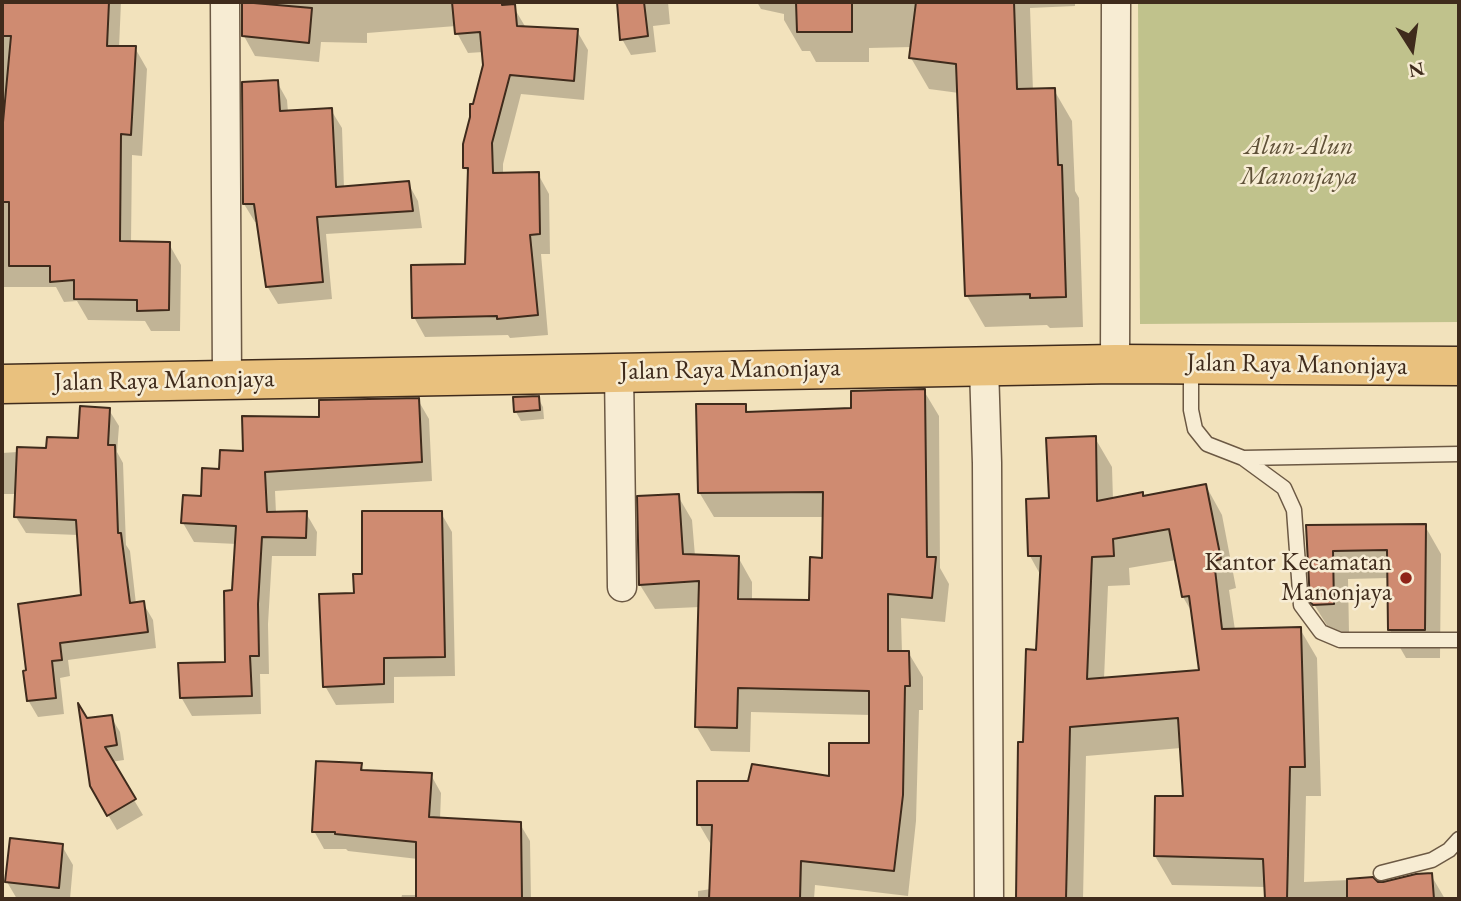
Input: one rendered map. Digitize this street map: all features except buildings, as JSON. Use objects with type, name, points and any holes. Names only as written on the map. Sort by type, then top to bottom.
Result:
[{"type":"main road","name":"Jalan Raya Manonjaya","points":[[2,384],[1115,364],[1459,366]]},
{"type":"street","points":[[225,2],[227,380]]},
{"type":"street","points":[[1115,364],[1116,2]]},
{"type":"street","points":[[984,366],[989,899]]},
{"type":"street","points":[[619,372],[622,587]]},
{"type":"lane","points":[[1191,364],[1191,410],[1195,429],[1207,444],[1243,458],[1284,488],[1294,510],[1301,605],[1321,632],[1340,640],[1459,640]]},
{"type":"lane","points":[[1243,458],[1459,454]]},
{"type":"lane","points":[[1381,873],[1432,860],[1449,850],[1459,839]]},
{"type":"green space","name":"Alun-Alun Manonjaya","points":[[1138,2],[1459,2],[1459,322],[1140,324]]},
{"type":"place","name":"Kantor Kecamatan Manonjaya","points":[[1406,578]]}]
